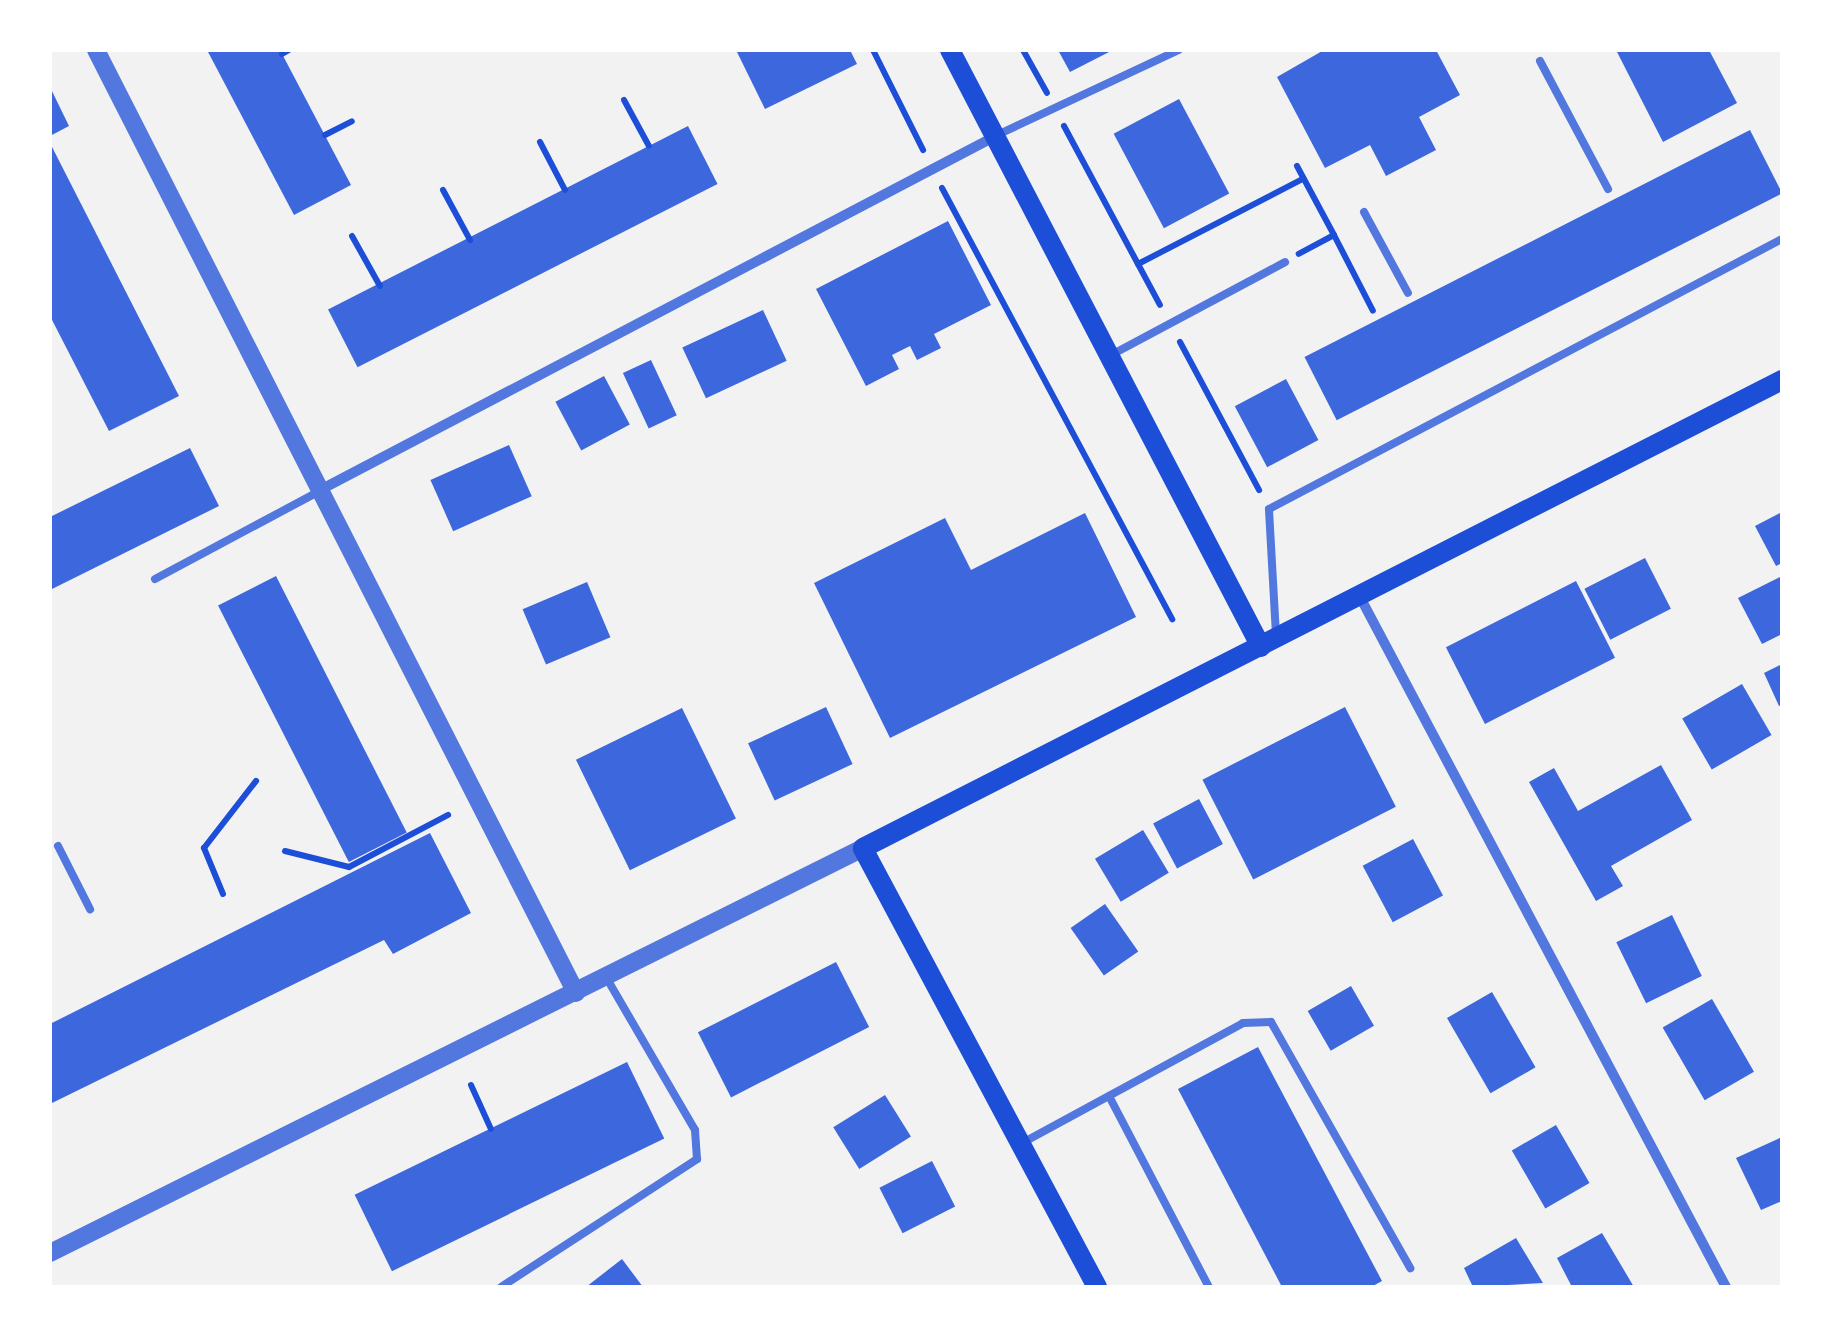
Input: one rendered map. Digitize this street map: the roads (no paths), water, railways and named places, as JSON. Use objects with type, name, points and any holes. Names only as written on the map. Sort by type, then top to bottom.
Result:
[{"type":"main road","points":[[950,50],[1109,356],[1269,643]]},
{"type":"main road","points":[[1097,1287],[862,848],[1782,380]]},
{"type":"street","points":[[96,50],[576,994]]},
{"type":"street","points":[[322,489],[995,136]]},
{"type":"street","points":[[1360,596],[1726,1287]]},
{"type":"street","points":[[50,1252],[576,994],[862,848]]},
{"type":"lane","points":[[995,136],[1057,113],[1179,50]]},
{"type":"lane","points":[[1540,61],[1608,189]]},
{"type":"lane","points":[[1364,212],[1408,293]]},
{"type":"lane","points":[[1269,643],[1270,508],[1782,238]]},
{"type":"lane","points":[[1109,356],[1285,262]]},
{"type":"lane","points":[[155,579],[322,489]]},
{"type":"lane","points":[[58,846],[90,909]]},
{"type":"lane","points":[[501,1287],[697,1159],[695,1130],[606,978]]},
{"type":"lane","points":[[1020,1144],[1243,1023],[1271,1022],[1410,1268]]},
{"type":"lane","points":[[1109,1096],[1209,1287]]}]
